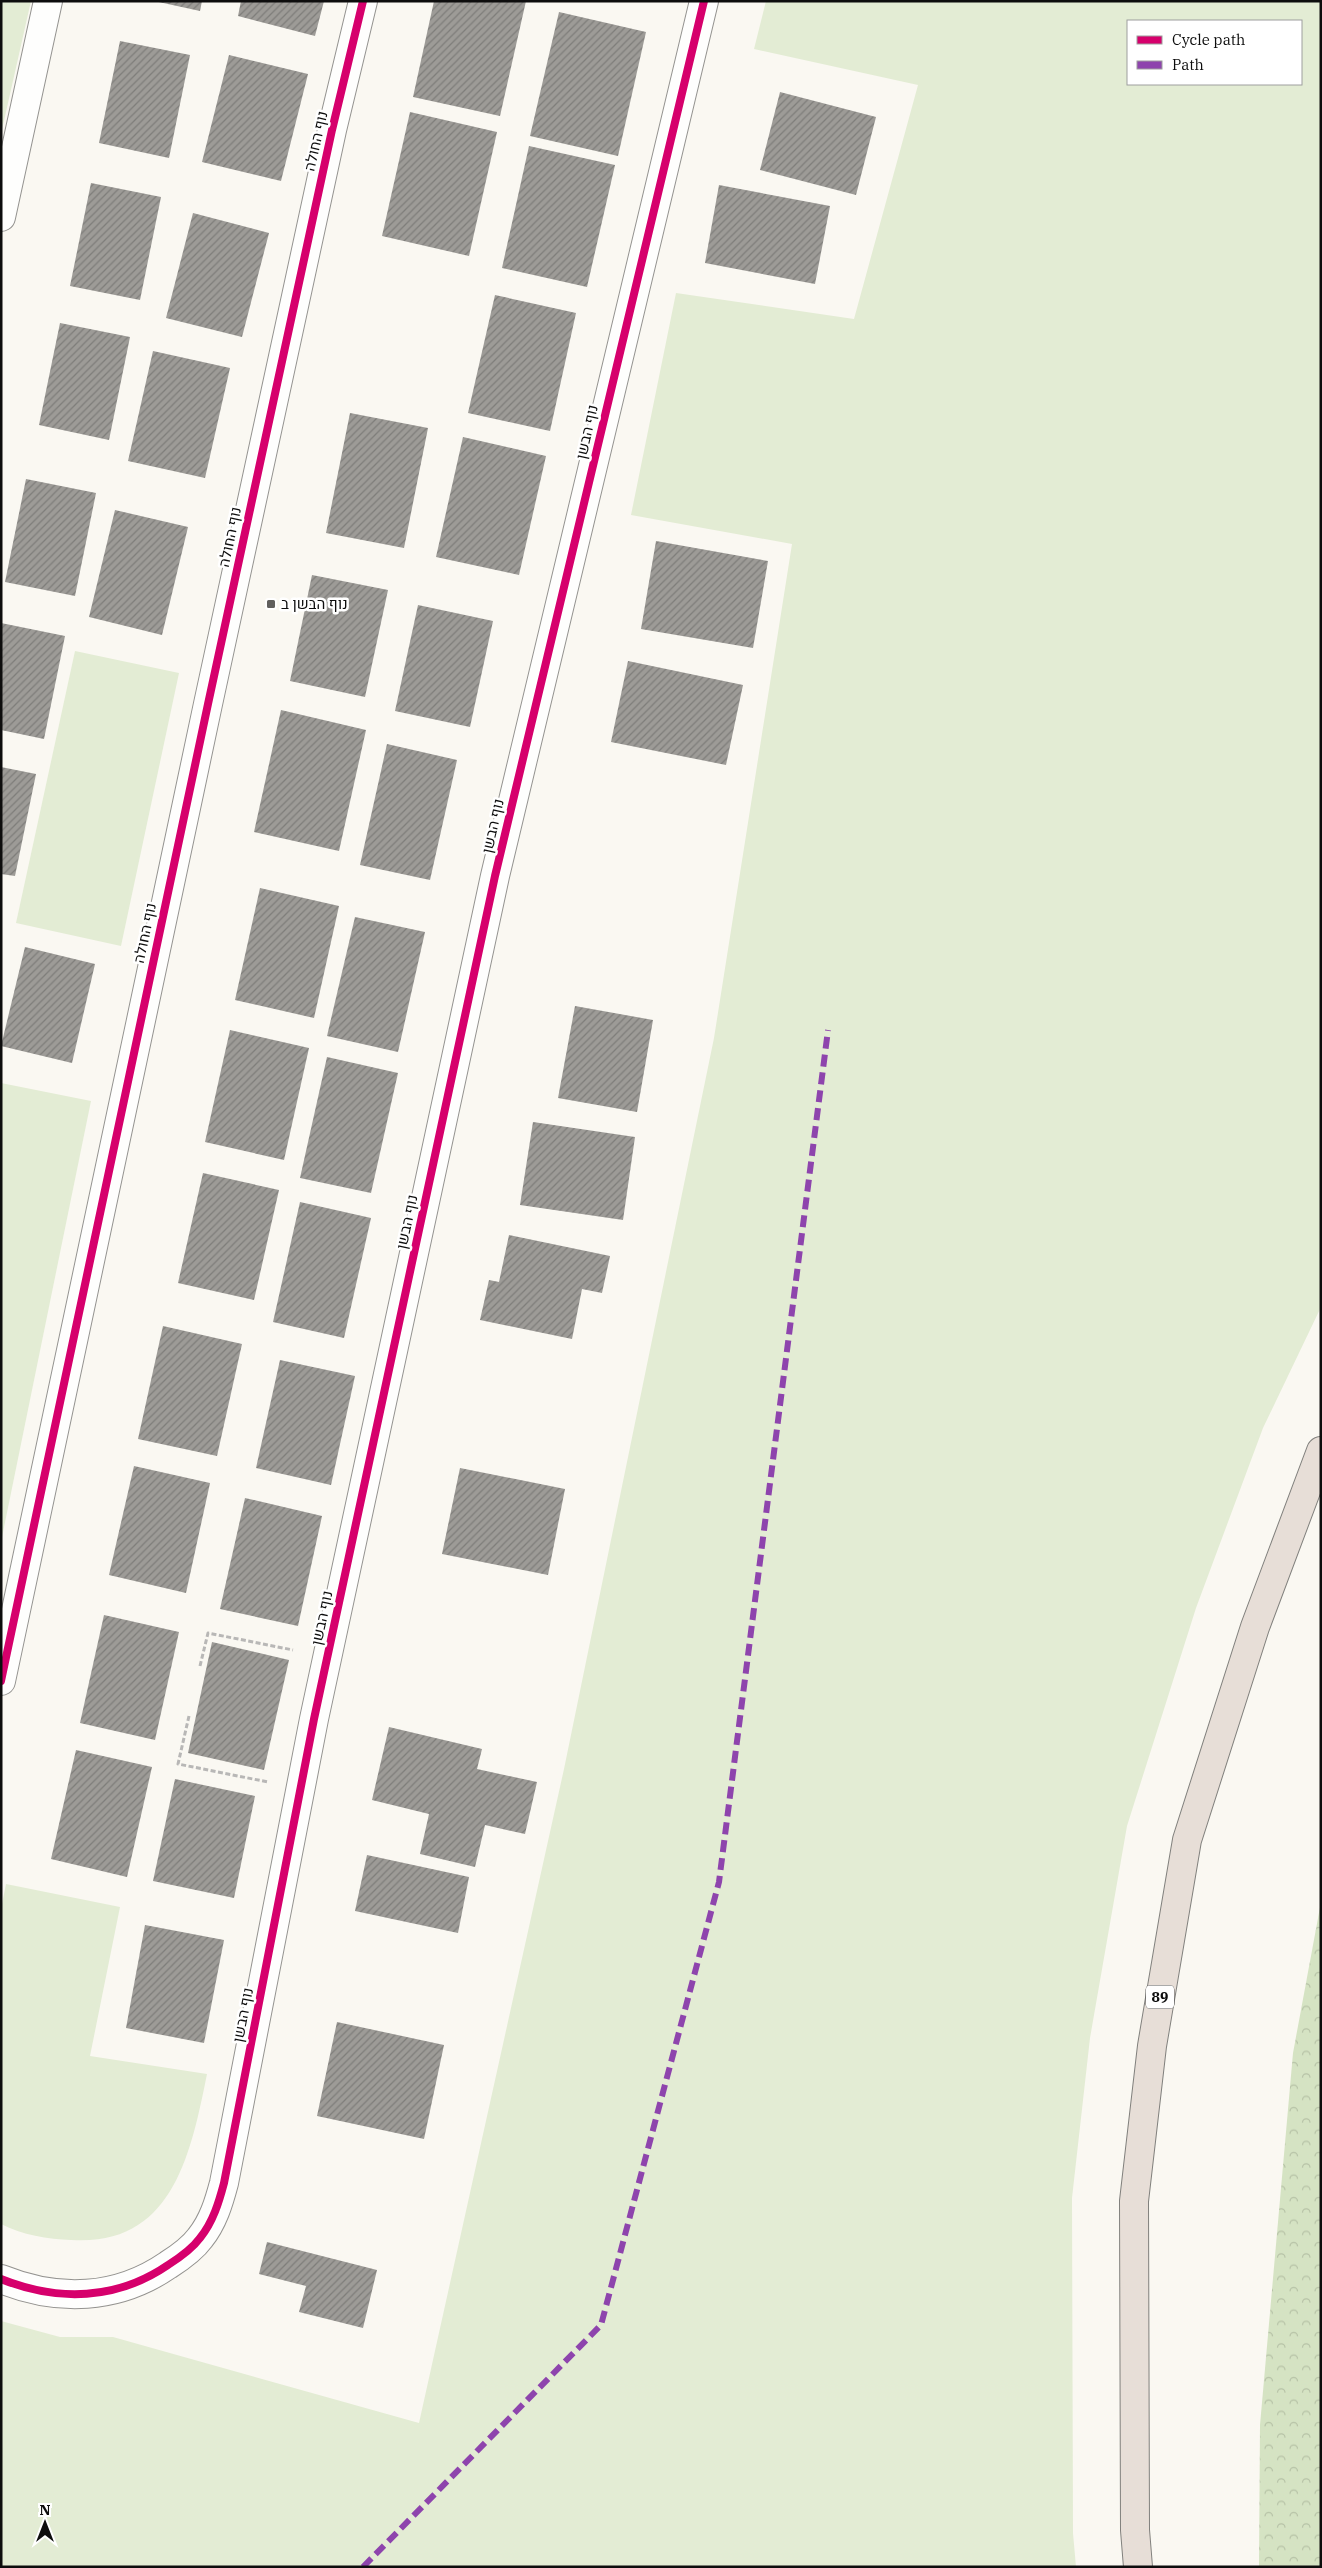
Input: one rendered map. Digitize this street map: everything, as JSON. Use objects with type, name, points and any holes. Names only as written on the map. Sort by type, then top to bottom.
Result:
[{"type":"highway","name":"89","points":[[1138,2567],[1135,2530],[1134,2201],[1152,2046],[1187,1840],[1255,1627],[1321,1450]]},
{"type":"street","points":[[1,217],[48,1]]},
{"type":"street","name":"נוף החולה","points":[[1,1681],[332,130],[363,1]]},
{"type":"street","name":"נוף הבשן","points":[[1,2279],[19,2286],[70,2294],[90,2295],[123,2288],[150,2278],[180,2257],[200,2239],[216,2211],[224,2183],[314,1719],[495,876],[704,1]]},
{"type":"path","points":[[200,1666],[208,1633],[283,1648]]},
{"type":"path","points":[[189,1716],[178,1764],[254,1779]]},
{"type":"green space","points":[[1,1],[31,1],[1,134]]},
{"type":"green space","points":[[766,1],[1321,1],[1321,1307],[1263,1428],[1196,1608],[1127,1826],[1090,2038],[1072,2198],[1073,2533],[1076,2567],[1,2567],[1,2321],[60,2337],[113,2337],[419,2423],[564,1769],[714,1038],[792,544],[631,515],[676,293],[854,319],[918,85],[754,49]]},
{"type":"green space","points":[[75,651],[179,673],[121,946],[16,923]]},
{"type":"green space","points":[[1,1083],[91,1101],[1,1542]]},
{"type":"green space","points":[[6,1884],[120,1907],[90,2056],[207,2074],[201,2104],[184,2163],[171,2189],[155,2211],[133,2228],[105,2238],[53,2239],[26,2234],[1,2224],[1,1909]]},
{"type":"green space","points":[[1321,1902],[1321,2567],[1259,2567],[1260,2425],[1293,2053]]},
{"type":"building","points":[[154,1],[202,1],[200,11]]},
{"type":"building","points":[[241,1],[324,1],[315,36],[238,16]]},
{"type":"building","points":[[434,1],[526,1],[500,116],[413,97]]},
{"type":"building","points":[[559,12],[646,32],[618,156],[530,136]]},
{"type":"building","points":[[120,41],[190,55],[169,158],[99,143]]},
{"type":"building","points":[[229,55],[308,74],[281,181],[202,162]]},
{"type":"building","points":[[780,92],[876,117],[856,195],[760,170]]},
{"type":"building","points":[[410,112],[497,132],[469,256],[382,236]]},
{"type":"building","points":[[529,146],[615,165],[587,287],[502,268]]},
{"type":"building","points":[[91,183],[161,197],[140,300],[70,286]]},
{"type":"building","points":[[719,185],[830,206],[815,284],[705,263]]},
{"type":"building","points":[[193,213],[269,233],[242,337],[166,318]]},
{"type":"building","points":[[495,295],[576,313],[550,431],[468,413]]},
{"type":"building","points":[[60,323],[130,337],[109,440],[39,425]]},
{"type":"building","points":[[153,351],[230,368],[205,478],[128,461]]},
{"type":"building","points":[[350,413],[428,428],[404,548],[326,533]]},
{"type":"building","points":[[463,437],[546,456],[519,575],[436,557]]},
{"type":"building","points":[[26,479],[96,493],[75,596],[5,582]]},
{"type":"building","points":[[115,510],[188,527],[162,635],[89,617]]},
{"type":"building","points":[[656,541],[768,561],[753,648],[641,629]]},
{"type":"building","points":[[312,575],[388,590],[365,697],[290,681]]},
{"type":"building","points":[[418,605],[493,621],[470,727],[395,711]]},
{"type":"building","points":[[1,623],[65,636],[44,739],[1,730]]},
{"type":"building","points":[[628,661],[743,685],[726,765],[611,742]]},
{"type":"building","points":[[281,710],[366,730],[339,851],[254,832]]},
{"type":"building","points":[[387,744],[457,760],[430,880],[360,865]]},
{"type":"building","points":[[1,767],[36,774],[15,876],[1,874]]},
{"type":"building","points":[[260,888],[339,906],[314,1018],[235,1000]]},
{"type":"building","points":[[355,917],[425,932],[398,1052],[327,1036]]},
{"type":"building","points":[[25,947],[95,964],[72,1063],[1,1046]]},
{"type":"building","points":[[575,1006],[653,1020],[637,1112],[558,1098]]},
{"type":"building","points":[[230,1030],[309,1048],[284,1160],[205,1142]]},
{"type":"building","points":[[327,1057],[398,1073],[371,1193],[300,1178]]},
{"type":"building","points":[[533,1122],[635,1137],[623,1220],[520,1205]]},
{"type":"building","points":[[203,1173],[279,1190],[254,1300],[178,1283]]},
{"type":"building","points":[[300,1202],[371,1218],[344,1338],[273,1322]]},
{"type":"building","points":[[509,1235],[610,1256],[602,1293],[582,1289],[572,1339],[480,1320],[489,1280],[499,1282]]},
{"type":"building","points":[[163,1326],[242,1344],[217,1456],[138,1439]]},
{"type":"building","points":[[280,1360],[355,1376],[331,1485],[256,1468]]},
{"type":"building","points":[[134,1466],[210,1483],[186,1593],[109,1575]]},
{"type":"building","points":[[460,1468],[565,1489],[548,1575],[442,1554]]},
{"type":"building","points":[[245,1498],[322,1516],[298,1626],[220,1609]]},
{"type":"building","points":[[104,1615],[179,1632],[155,1740],[80,1723]]},
{"type":"building","points":[[212,1642],[289,1660],[264,1770],[188,1753]]},
{"type":"building","points":[[389,1727],[482,1749],[477,1769],[537,1782],[525,1834],[485,1825],[475,1867],[420,1854],[429,1814],[372,1800]]},
{"type":"building","points":[[76,1750],[152,1767],[127,1877],[51,1859]]},
{"type":"building","points":[[175,1779],[255,1796],[234,1898],[153,1881]]},
{"type":"building","points":[[367,1855],[469,1877],[458,1933],[355,1911]]},
{"type":"building","points":[[145,1925],[224,1940],[204,2043],[126,2028]]},
{"type":"building","points":[[337,2022],[444,2045],[424,2139],[317,2116]]},
{"type":"building","points":[[267,2242],[377,2270],[363,2328],[299,2312],[306,2286],[259,2274]]},
{"type":"marked path","points":[[363,2567],[601,2325],[719,1882],[828,1030]]},
{"type":"cycle path","points":[[1,1681],[208,704],[332,130],[363,1]]},
{"type":"cycle path","points":[[1,2279],[22,2286],[65,2294],[87,2294],[108,2291],[128,2285],[149,2277],[193,2246],[209,2225],[220,2197],[314,1719],[495,876],[704,1]]},
{"type":"place","name":"נוף הבשן ב","points":[[271,604]]}]
